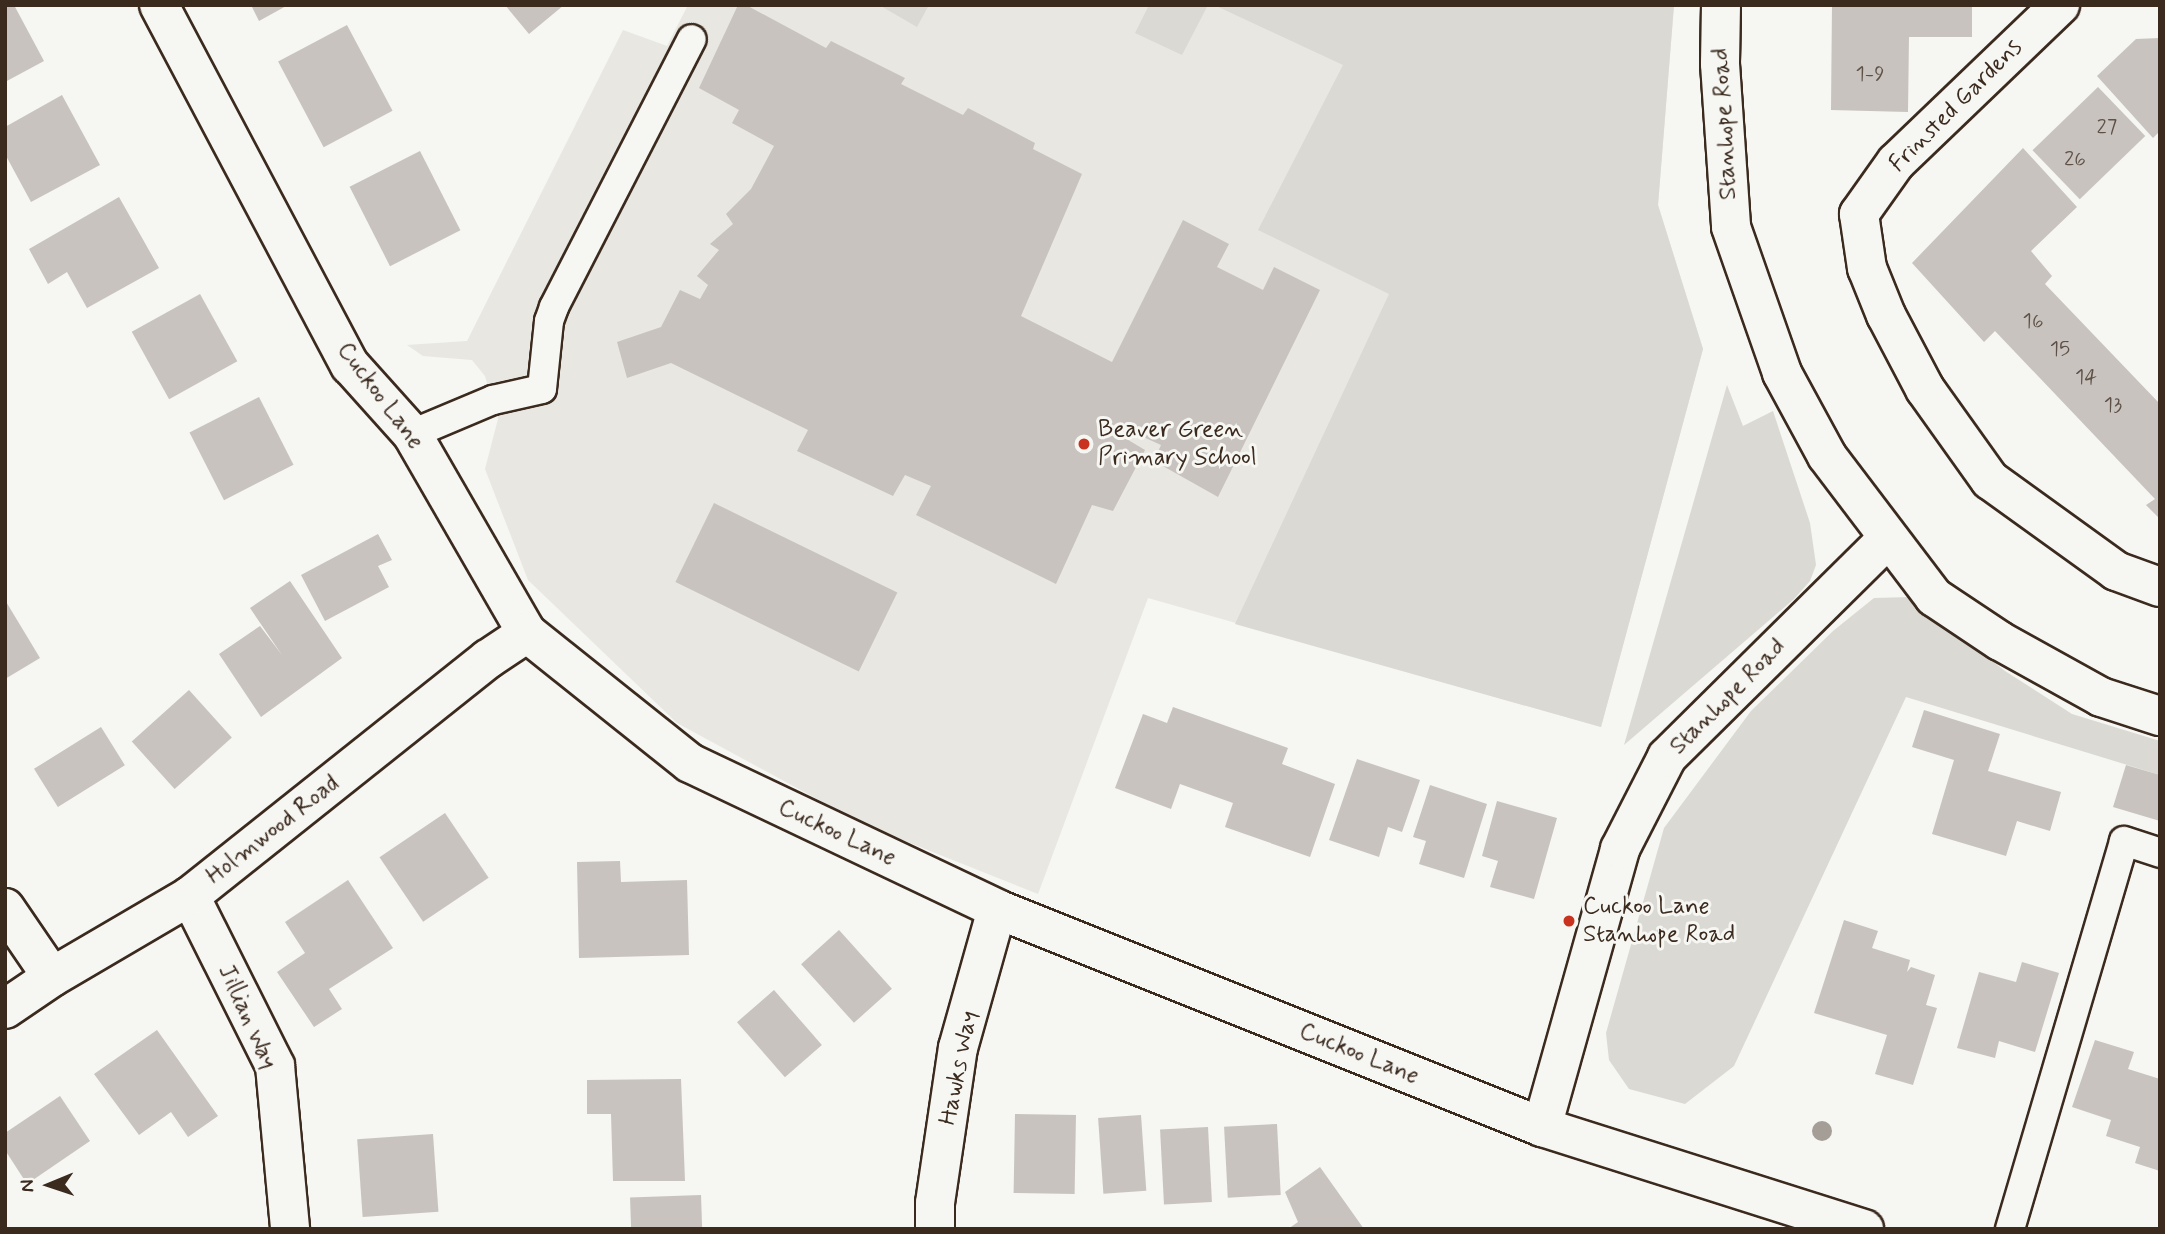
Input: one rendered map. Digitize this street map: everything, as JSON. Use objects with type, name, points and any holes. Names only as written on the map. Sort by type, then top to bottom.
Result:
[{"type":"street","name":"Cuckoo Lane","points":[[159,5],[350,365],[412,433],[527,633],[690,763],[997,909],[1542,1127],[1864,1229]]},
{"type":"street","name":"Stanhope Road","points":[[1721,5],[1720,64],[1731,227],[1782,373],[1827,456],[1934,597],[2000,641],[2101,697],[2160,716]]},
{"type":"street","name":"Frinsted Gardens","points":[[2060,5],[1896,162],[1859,214],[1867,268],[1886,315],[1925,389],[1990,480],[2116,571],[2160,587]]},
{"type":"street","name":"Stanhope Road","points":[[1542,1127],[1620,849],[1667,757],[1888,538]]},
{"type":"street","name":"Holmwood Road","points":[[5,1009],[52,977],[190,896],[488,659],[527,633]]},
{"type":"street","name":"Jillian Way","points":[[190,896],[275,1066],[290,1229]]},
{"type":"street","points":[[5,908],[52,977]]},
{"type":"street","name":"Hawks Way","points":[[935,1229],[935,1203],[958,1048],[997,909]]},
{"type":"lane","points":[[412,433],[493,400],[542,389],[549,321],[554,307],[692,39]]},
{"type":"lane","points":[[2010,1229],[2124,841],[2160,853]]},
{"type":"shaded area","name":"Beaver Green Primary School","points":[[688,5],[1674,5],[1658,205],[1703,349],[1601,727],[1148,598],[1038,894],[865,825],[677,723],[528,580],[485,469],[498,419],[485,376],[472,360],[423,356],[407,345],[467,341],[623,30],[667,46]]},
{"type":"shaded area","points":[[879,5],[929,5],[917,27]]},
{"type":"shaded area","points":[[1149,5],[1208,5],[1182,55],[1135,33]]},
{"type":"shaded area","points":[[1214,5],[1674,5],[1658,205],[1703,349],[1601,727],[1235,624],[1389,294],[1258,230],[1343,65]]},
{"type":"shaded area","points":[[1727,385],[1743,426],[1773,411],[1810,523],[1816,565],[1810,581],[1794,599],[1624,745]]},
{"type":"shaded area","points":[[1911,597],[2005,671],[2072,714],[2160,741],[2160,775],[1906,697],[1734,1066],[1685,1104],[1629,1089],[1609,1060],[1606,1033],[1664,828],[1751,711],[1833,631],[1874,598]]},
{"type":"building","points":[[5,5],[14,5],[44,61],[5,82]]},
{"type":"building","points":[[251,5],[288,5],[259,21]]},
{"type":"building","points":[[505,5],[564,5],[529,34]]},
{"type":"building","points":[[738,5],[746,5],[826,48],[831,41],[905,78],[901,84],[963,115],[968,108],[1035,143],[1033,149],[1082,174],[1021,316],[1112,362],[1183,220],[1229,244],[1217,267],[1263,290],[1274,267],[1320,290],[1218,497],[1154,461],[1161,445],[1128,430],[1125,438],[1145,450],[1113,511],[1092,505],[1056,584],[916,515],[931,486],[905,475],[893,496],[797,451],[808,430],[671,363],[627,378],[617,342],[661,327],[680,290],[700,299],[708,285],[697,276],[719,250],[710,244],[733,224],[726,214],[751,189],[774,146],[732,123],[739,110],[699,88]]},
{"type":"building","points":[[1832,5],[1972,5],[1972,37],[1909,37],[1908,112],[1831,110]]},
{"type":"building","points":[[347,25],[393,111],[324,147],[278,62]]},
{"type":"building","points":[[2160,38],[2160,131],[2153,138],[2097,76],[2136,39]]},
{"type":"building","points":[[2098,87],[2145,136],[2080,199],[2033,150]]},
{"type":"building","points":[[62,95],[100,165],[31,202],[5,154],[5,127]]},
{"type":"building","points":[[2023,148],[2077,207],[2031,251],[2052,276],[2045,284],[2160,404],[2160,519],[2146,505],[2155,499],[1995,331],[1984,342],[1912,263]]},
{"type":"building","points":[[420,151],[460,230],[390,266],[350,187]]},
{"type":"building","points":[[119,197],[159,268],[87,308],[67,272],[48,284],[29,249]]},
{"type":"building","points":[[200,294],[237,361],[169,399],[132,332]]},
{"type":"building","points":[[259,397],[294,465],[224,500],[190,432]]},
{"type":"building","points":[[714,503],[897,592],[859,672],[675,582]]},
{"type":"building","points":[[378,534],[392,560],[378,566],[389,587],[325,621],[301,575]]},
{"type":"building","points":[[290,581],[342,658],[261,717],[219,654],[260,626],[282,655],[250,608]]},
{"type":"building","points":[[5,600],[40,658],[5,679]]},
{"type":"building","points":[[189,690],[232,738],[175,789],[132,742]]},
{"type":"building","points":[[1173,707],[1288,748],[1282,764],[1335,784],[1310,857],[1225,827],[1233,803],[1180,784],[1171,809],[1115,788],[1143,714],[1167,723]]},
{"type":"building","points":[[1924,710],[2000,734],[1988,771],[2061,792],[2050,831],[2017,821],[2006,856],[1932,834],[1954,760],[1912,747]]},
{"type":"building","points":[[101,727],[125,765],[58,807],[34,769]]},
{"type":"building","points":[[1357,759],[1420,780],[1402,832],[1388,827],[1379,857],[1329,840]]},
{"type":"building","points":[[2126,765],[2160,775],[2160,821],[2113,807]]},
{"type":"building","points":[[1430,785],[1487,804],[1464,878],[1419,864],[1426,841],[1413,837]]},
{"type":"building","points":[[1497,801],[1557,818],[1534,899],[1490,887],[1498,861],[1482,856]]},
{"type":"building","points":[[445,813],[489,878],[423,922],[380,857]]},
{"type":"building","points":[[620,861],[621,882],[687,880],[689,955],[579,958],[577,862]]},
{"type":"building","points":[[348,880],[393,948],[329,989],[342,1009],[314,1027],[277,972],[305,953],[285,922]]},
{"type":"building","points":[[1844,920],[1878,931],[1872,948],[1910,960],[1907,972],[1911,967],[1935,975],[1926,1005],[1937,1008],[1913,1085],[1875,1074],[1887,1035],[1814,1013]]},
{"type":"building","points":[[839,930],[892,989],[854,1023],[801,964]]},
{"type":"building","points":[[2022,962],[2059,973],[2035,1052],[1999,1041],[1995,1058],[1957,1048],[1979,972],[2016,982]]},
{"type":"building","points":[[774,990],[822,1045],[785,1077],[737,1022]]},
{"type":"building","points":[[157,1030],[218,1116],[188,1137],[171,1112],[139,1135],[94,1074]]},
{"type":"building","points":[[2095,1040],[2134,1052],[2128,1069],[2160,1079],[2160,1171],[2135,1163],[2140,1147],[2106,1136],[2111,1120],[2072,1107]]},
{"type":"building","points":[[681,1079],[685,1181],[613,1181],[611,1114],[587,1114],[587,1080]]},
{"type":"building","points":[[60,1096],[90,1141],[27,1184],[5,1150],[5,1133]]},
{"type":"building","points":[[1015,1114],[1076,1115],[1075,1194],[1014,1193]]},
{"type":"building","points":[[1141,1115],[1146,1191],[1103,1194],[1098,1118]]},
{"type":"building","points":[[1277,1124],[1281,1195],[1228,1198],[1224,1127]]},
{"type":"building","points":[[1208,1127],[1212,1202],[1164,1204],[1160,1130]]},
{"type":"building","points":[[433,1134],[438,1212],[363,1217],[357,1139]]},
{"type":"building","points":[[1320,1167],[1364,1229],[1288,1229],[1298,1222],[1285,1192]]},
{"type":"building","points":[[701,1195],[702,1229],[631,1229],[630,1197]]},
{"type":"place","name":"Beaver Green Primary School","points":[[1084,444]]},
{"type":"place","name":"Cuckoo Lane Stanhope Road","points":[[1569,921]]}]
